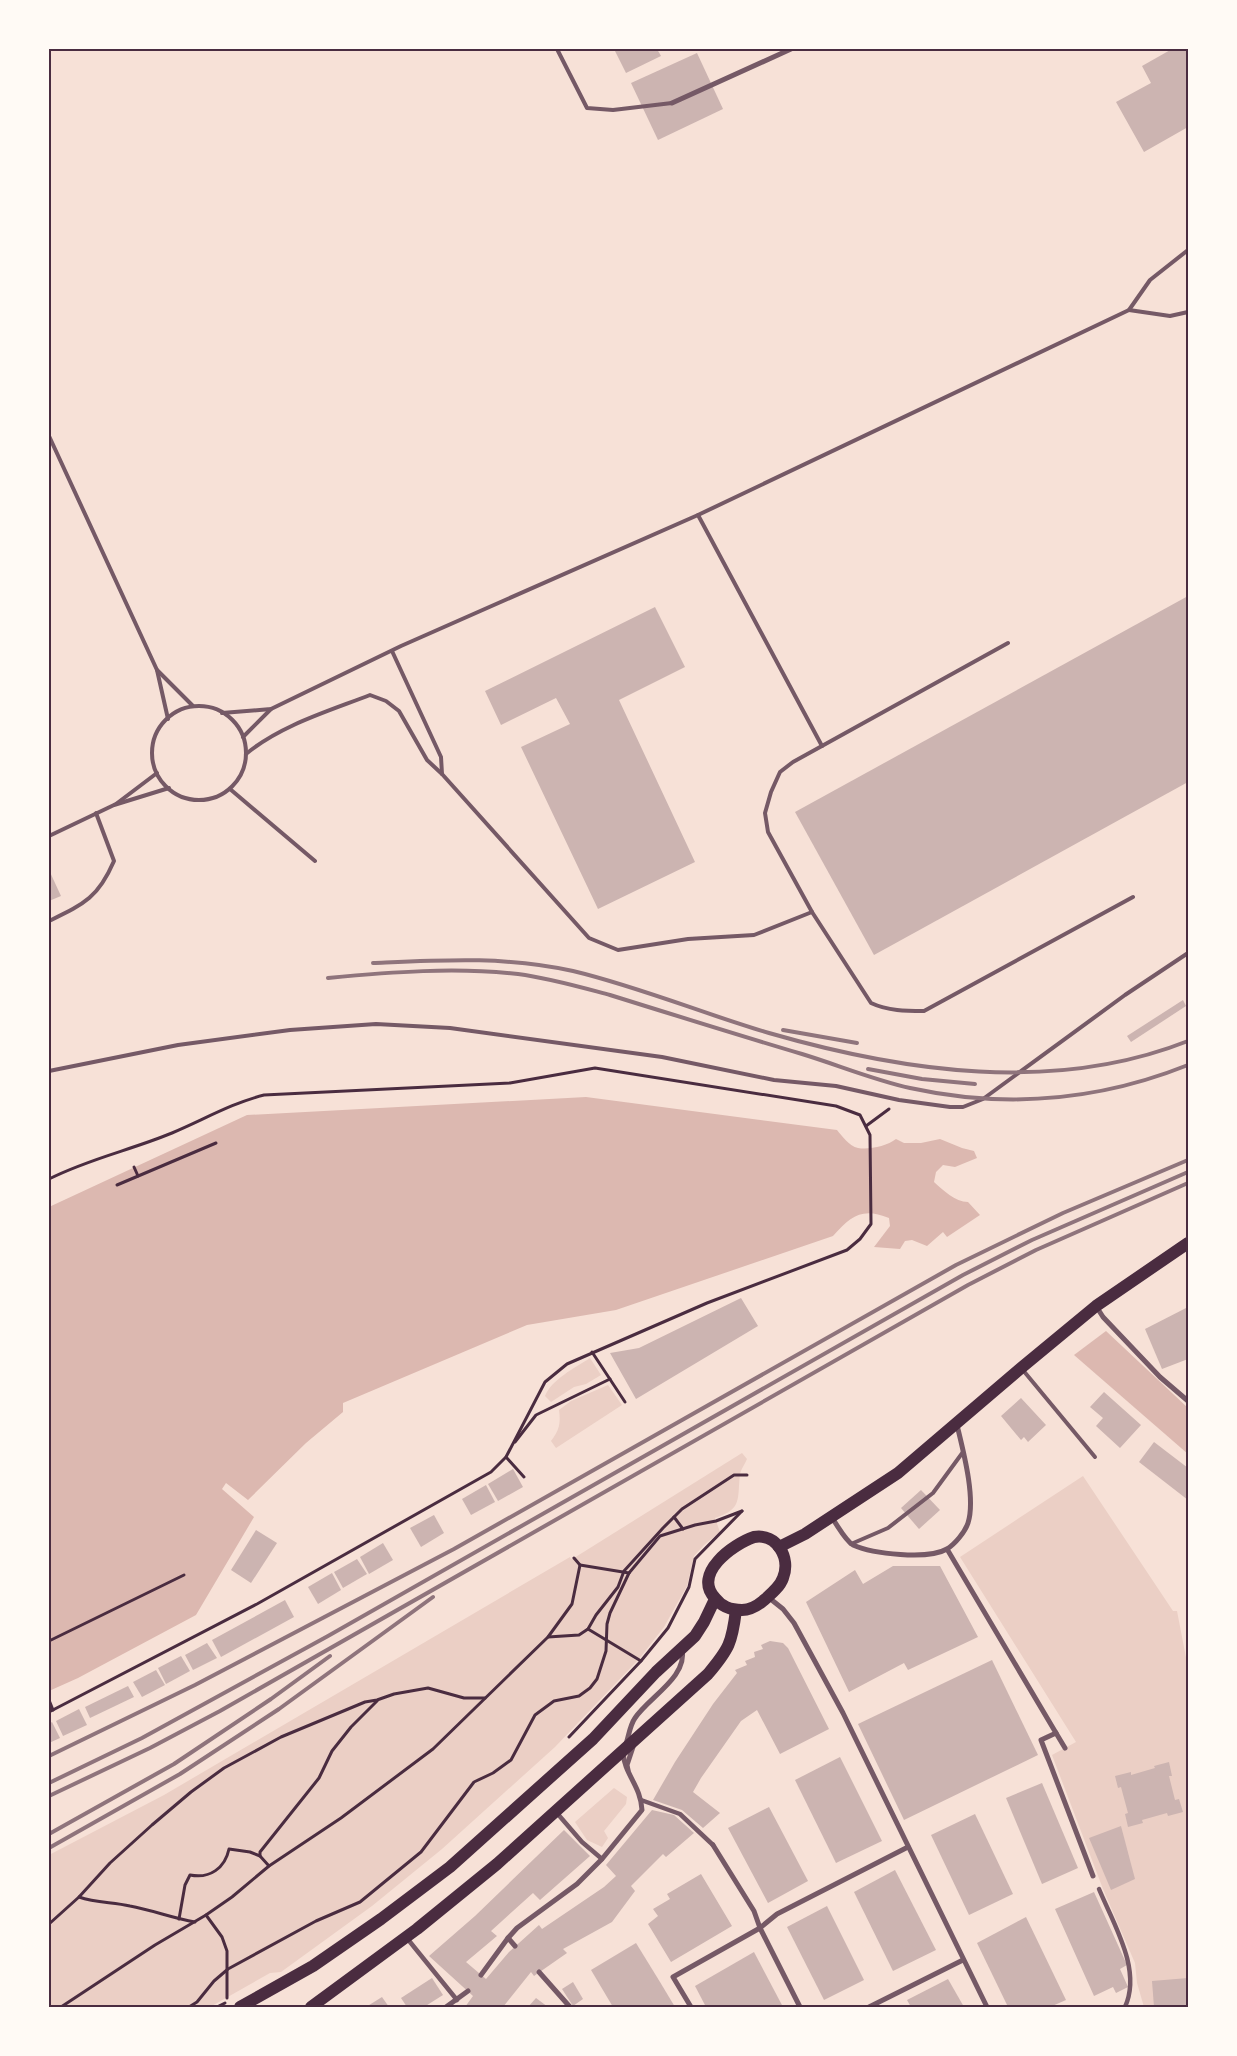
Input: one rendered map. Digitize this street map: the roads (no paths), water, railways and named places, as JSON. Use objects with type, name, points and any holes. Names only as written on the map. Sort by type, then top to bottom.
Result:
[{"type":"main road","points":[[779,1547],[832,1518],[898,1473],[1093,1308],[1188,1243]]},
{"type":"main road","points":[[754,1537],[765,1537],[776,1542],[779,1547],[784,1558],[785,1572],[782,1580],[768,1597],[751,1608],[736,1610],[724,1607],[710,1593],[708,1580],[710,1572],[724,1556],[741,1543],[754,1537]]},
{"type":"main road","points":[[232,2003],[313,1966],[381,1919],[450,1867],[592,1739],[656,1672],[681,1649],[700,1629],[715,1599]]},
{"type":"main road","points":[[311,2007],[406,1937],[497,1864],[555,1811],[622,1755],[635,1740],[708,1674],[726,1653],[733,1634],[736,1610]]},
{"type":"street","points":[[672,103],[791,49]]},
{"type":"street","points":[[1093,1308],[1154,1371],[1188,1401]]},
{"type":"street","points":[[832,1518],[851,1544],[874,1552],[934,1554],[947,1549],[960,1538],[968,1523],[970,1505],[964,1452],[957,1424]]},
{"type":"street","points":[[947,1549],[1065,1748]]},
{"type":"street","points":[[768,1597],[783,1609],[794,1623],[843,1713],[987,2007]]},
{"type":"street","points":[[481,1975],[517,1928],[577,1884],[602,1859],[642,1810],[642,1800],[638,1788],[624,1766],[622,1755],[635,1718],[678,1672],[683,1656],[681,1649]]},
{"type":"street","points":[[1056,1733],[1041,1740],[1093,1876]]},
{"type":"street","points":[[628,1773],[628,1765],[635,1740]]},
{"type":"street","points":[[642,1800],[680,1814],[713,1845],[754,1911],[760,1928],[800,2007]]},
{"type":"street","points":[[555,1811],[582,1842],[602,1859]]},
{"type":"street","points":[[691,2007],[673,1977],[760,1928],[777,1914],[908,1847]]},
{"type":"street","points":[[1099,1889],[1130,1963],[1131,1994],[1125,2007]]},
{"type":"street","points":[[406,1937],[458,2000]]},
{"type":"street","points":[[508,1938],[515,1946]]},
{"type":"street","points":[[869,2007],[963,1960]]},
{"type":"street","points":[[539,1972],[570,2007]]},
{"type":"street","points":[[446,2007],[468,1991]]},
{"type":"lane","points":[[557,49],[587,108],[613,110],[672,103]]},
{"type":"lane","points":[[243,737],[271,709],[392,651],[698,515],[1129,310],[1150,280],[1188,250]]},
{"type":"lane","points":[[1129,310],[1170,316],[1188,312]]},
{"type":"lane","points":[[49,436],[157,670],[168,719]]},
{"type":"lane","points":[[698,515],[822,746]]},
{"type":"lane","points":[[1008,643],[793,762],[780,772],[765,813],[768,832],[812,912],[871,1003],[879,1007],[903,1011],[924,1011],[1133,897]]},
{"type":"lane","points":[[392,651],[441,757],[442,774]]},
{"type":"lane","points":[[157,670],[193,706]]},
{"type":"lane","points":[[246,754],[276,734],[370,695],[386,700],[399,711],[427,760],[442,774],[589,938],[618,950],[688,940],[754,936],[812,912]]},
{"type":"lane","points":[[193,706],[211,707],[222,712],[228,715],[234,722],[243,737],[246,754],[244,767],[238,779],[230,789],[217,797],[202,800],[188,799],[174,793],[163,783],[157,773],[152,753],[155,737],[163,723],[175,712],[193,706]]},
{"type":"lane","points":[[222,712],[271,709]]},
{"type":"lane","points":[[114,805],[157,773]]},
{"type":"lane","points":[[49,836],[114,805],[169,788]]},
{"type":"lane","points":[[230,789],[316,861]]},
{"type":"lane","points":[[49,921],[83,905],[108,876],[114,861],[96,813]]},
{"type":"lane","points":[[49,1072],[178,1045],[290,1030],[376,1024],[450,1028],[662,1057],[774,1080],[836,1086],[899,1100],[963,1107],[976,1103],[1125,995],[1188,953]]},
{"type":"lane","points":[[1020,1368],[1095,1457]]},
{"type":"lane","points":[[851,1544],[888,1528],[933,1493],[964,1452]]},
{"type":"railway","points":[[373,963],[473,960],[548,966],[598,977],[745,1026],[820,1047],[926,1067],[979,1072],[1032,1072],[1085,1068],[1137,1057],[1188,1041]]},
{"type":"railway","points":[[328,978],[399,972],[447,971],[494,972],[541,978],[610,995],[896,1085],[946,1095],[1016,1099],[1086,1094],[1120,1087],[1188,1065]]},
{"type":"railway","points":[[783,1030],[857,1043]]},
{"type":"railway","points":[[868,1069],[922,1079],[975,1084]]},
{"type":"railway","points":[[49,1756],[195,1685],[454,1549],[956,1265],[1063,1213],[1188,1160]]},
{"type":"railway","points":[[49,1783],[142,1738],[328,1636],[963,1275],[1032,1240],[1188,1172]]},
{"type":"railway","points":[[49,1796],[150,1748],[220,1711],[968,1285],[1036,1250],[1188,1183]]},
{"type":"railway","points":[[49,1848],[180,1774],[279,1709],[433,1597]]},
{"type":"railway","points":[[49,1834],[174,1764],[271,1699],[330,1656]]}]
